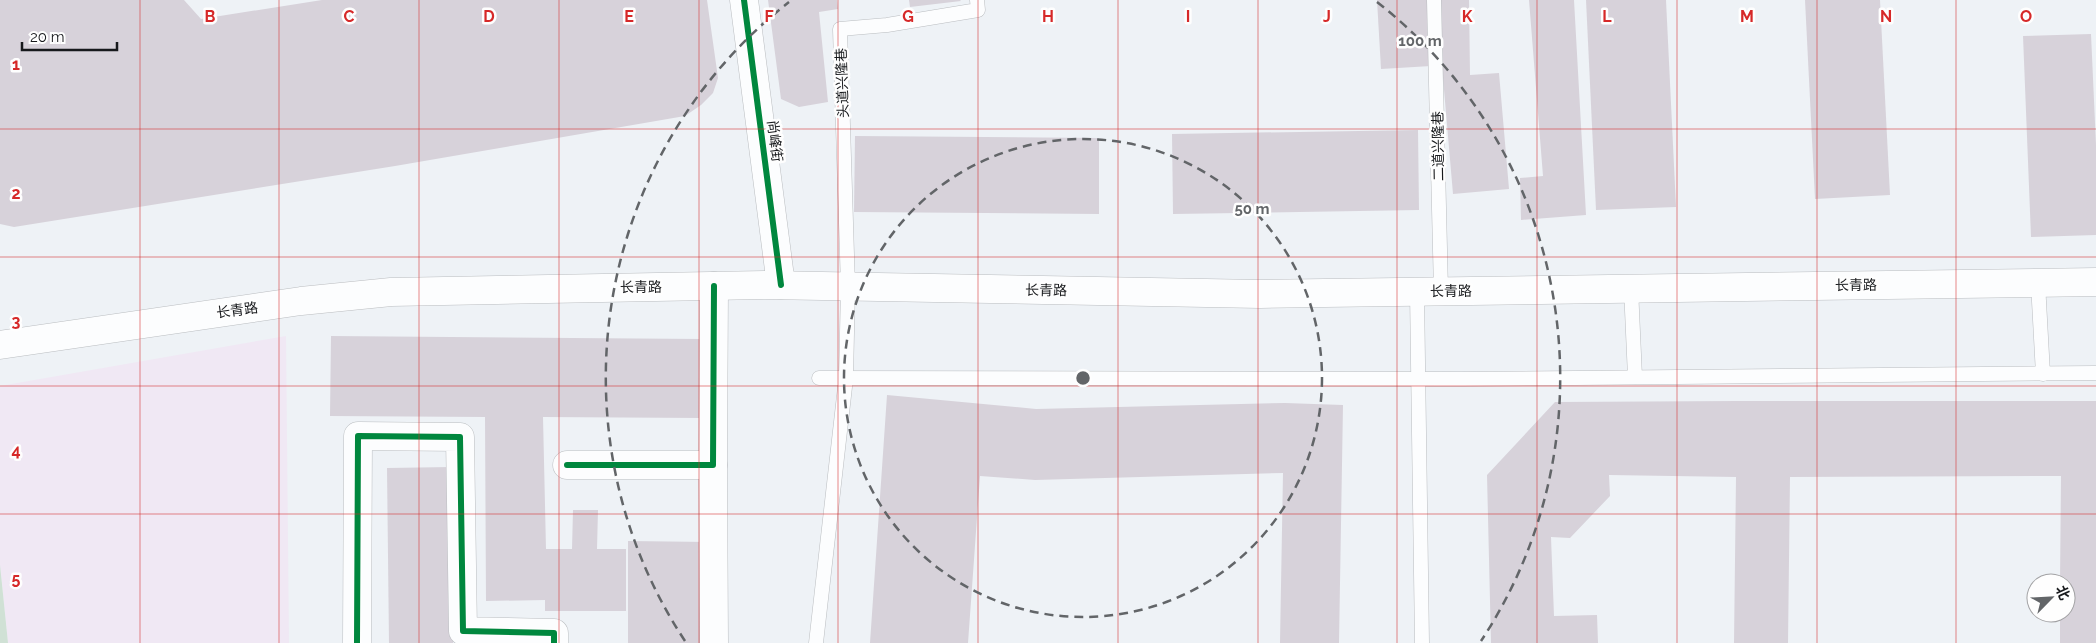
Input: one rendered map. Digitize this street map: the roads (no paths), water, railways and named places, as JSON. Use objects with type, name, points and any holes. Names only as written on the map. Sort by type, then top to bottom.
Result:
[{"type":"main road","name":"尚峰街","points":[[744,0],[781,285]]},
{"type":"main road","name":"长青路","points":[[0,345],[300,302],[391,292],[781,285],[1260,294],[2096,282]]},
{"type":"main road","points":[[714,286],[714,643]]},
{"type":"main road","points":[[357,643],[358,436],[460,437],[462,637],[554,633],[554,643]]},
{"type":"main road","points":[[567,465],[713,465]]},
{"type":"lane","name":"头道兴隆巷","points":[[848,286],[840,29],[887,25],[978,10],[977,0]]},
{"type":"lane","name":"二道兴隆巷","points":[[1422,643],[1419,379],[1429,292],[1434,0]]},
{"type":"lane","points":[[2038,283],[2043,374]]},
{"type":"lane","points":[[816,643],[846,378],[848,286]]},
{"type":"lane","points":[[1631,288],[1635,378]]},
{"type":"lane","points":[[819,378],[1419,379],[2096,373]]}]
